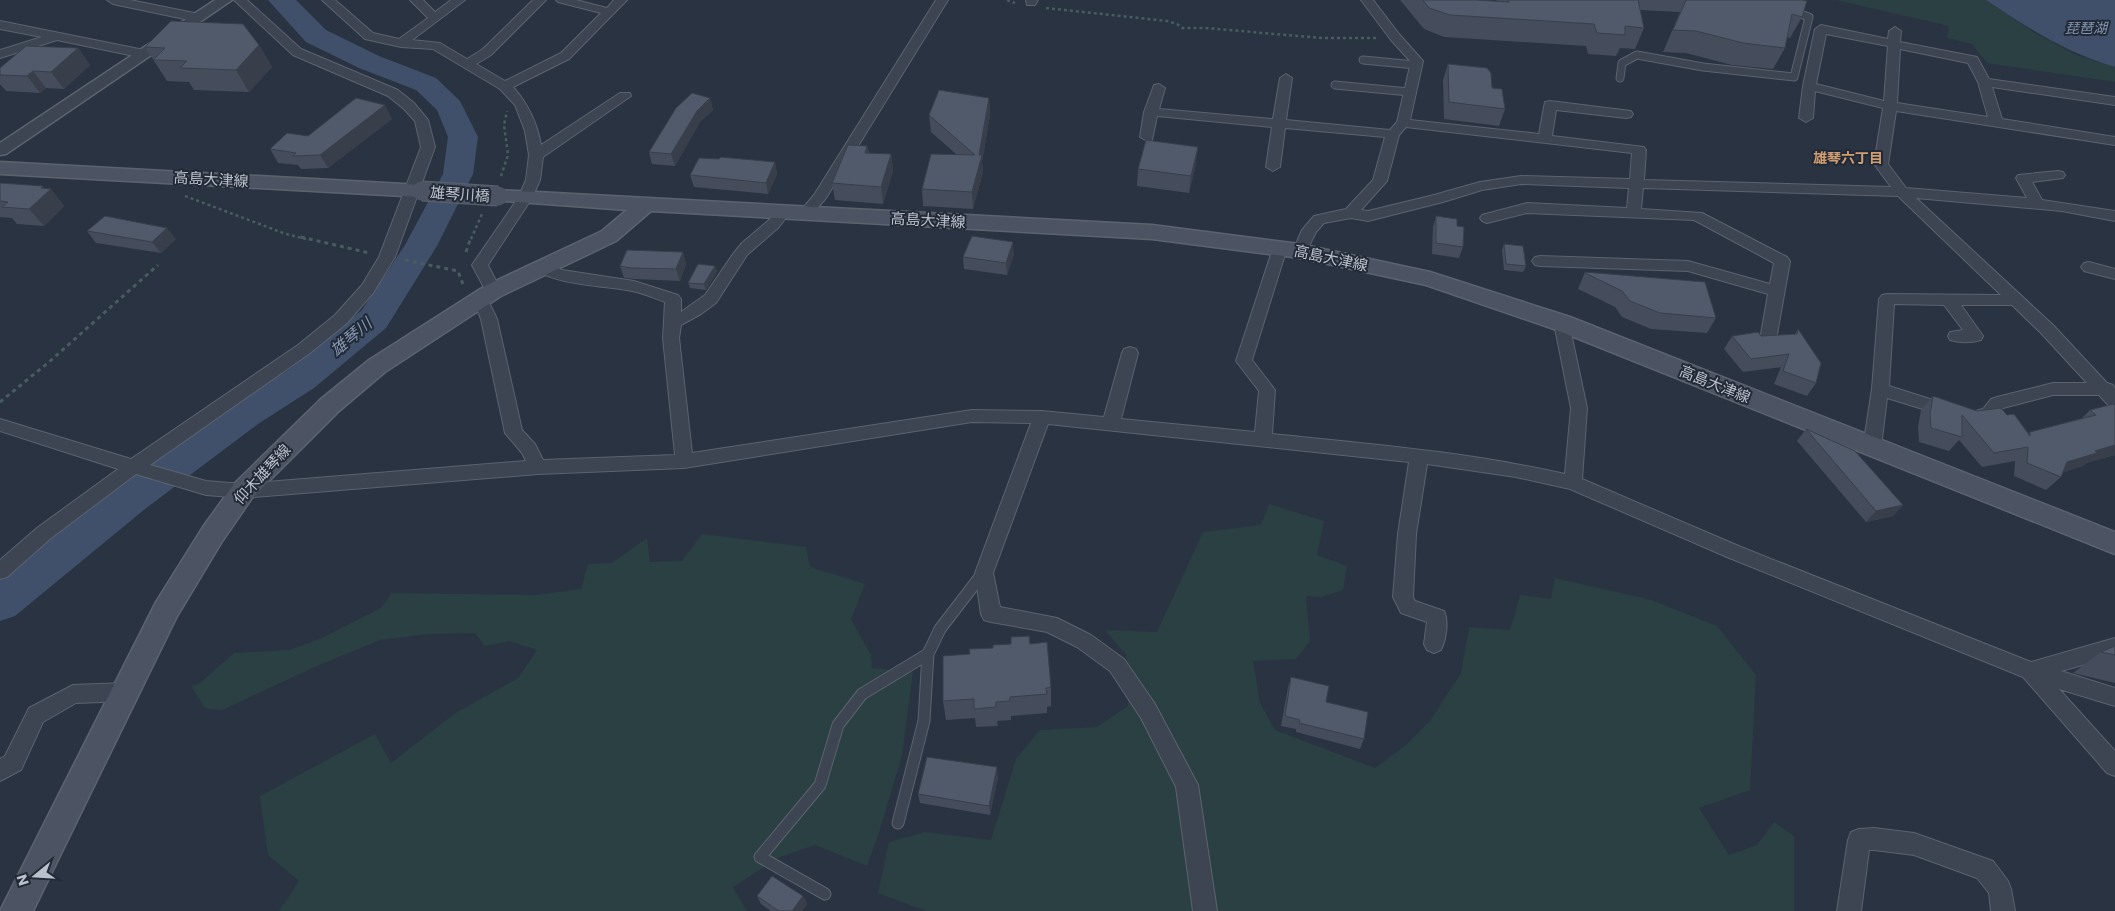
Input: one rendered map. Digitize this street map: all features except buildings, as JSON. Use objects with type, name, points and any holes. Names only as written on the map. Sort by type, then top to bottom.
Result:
[{"type":"main road","name":"高島大津線","points":[[0,168],[417,191]]},
{"type":"main road","name":"雄琴川橋","points":[[417,191],[498,196]]},
{"type":"main road","name":"高島大津線","points":[[498,196],[1152,232],[1290,249],[1430,279],[1562,324],[2115,543]]},
{"type":"main road","name":"仰木雄琴線","points":[[16,911],[166,610],[212,535],[243,491],[330,405],[371,371],[427,333],[479,293],[543,267],[608,236],[646,204]]},
{"type":"street","points":[[113,0],[199,18]]},
{"type":"street","points":[[0,150],[225,0]]},
{"type":"street","points":[[0,571],[44,533],[304,349],[341,319],[368,289],[390,257],[417,191],[428,147],[421,120],[410,106],[393,93],[297,52],[240,0]]},
{"type":"street","points":[[328,0],[368,36],[401,43],[436,46],[469,63],[506,86],[521,104],[532,131],[536,154],[533,180],[525,198],[480,265],[479,293],[490,319],[514,432],[528,448],[538,468]]},
{"type":"street","points":[[416,0],[435,18]]},
{"type":"street","points":[[401,43],[459,0]]},
{"type":"street","points":[[469,63],[487,52],[540,0]]},
{"type":"street","points":[[562,0],[609,12]]},
{"type":"street","points":[[506,86],[565,56],[621,0]]},
{"type":"street","points":[[674,322],[699,309],[715,294],[727,272],[742,252],[756,238],[819,198],[942,0]]},
{"type":"street","points":[[1351,213],[1380,180],[1393,134],[1403,123],[1417,61],[1394,37],[1367,0]]},
{"type":"street","points":[[0,25],[144,54]]},
{"type":"street","points":[[1806,118],[1821,29],[1895,38],[1972,60],[1984,82],[1996,122]]},
{"type":"street","points":[[0,54],[56,36]]},
{"type":"street","points":[[1895,38],[1890,106],[1881,164],[1902,192],[2108,389],[2115,402]]},
{"type":"street","points":[[1273,167],[1286,78]]},
{"type":"street","points":[[1984,82],[2115,101]]},
{"type":"street","points":[[1810,86],[1890,106],[2115,141]]},
{"type":"street","points":[[1147,137],[1151,112],[1159,88]]},
{"type":"street","points":[[536,154],[625,96]]},
{"type":"street","points":[[1544,139],[1550,105],[1626,114]]},
{"type":"street","points":[[1151,112],[1393,134]]},
{"type":"street","points":[[1403,123],[1639,150],[1634,212]]},
{"type":"street","points":[[2037,204],[2023,178],[2058,175]]},
{"type":"street","points":[[1263,439],[1267,390],[1244,361],[1290,249],[1319,218],[1351,213],[1368,216],[1438,199],[1480,186],[1521,180],[1902,192],[2062,206],[2115,216]]},
{"type":"street","points":[[1487,218],[1527,208],[1697,216],[1782,261],[1768,340]]},
{"type":"street","points":[[1540,261],[1688,266],[1777,291]]},
{"type":"street","points":[[543,267],[559,274],[634,286],[673,299],[674,322],[671,338],[684,461]]},
{"type":"street","points":[[2089,267],[2115,274]]},
{"type":"street","points":[[1872,447],[1880,389],[1887,299],[2015,300]]},
{"type":"street","points":[[1949,300],[1975,336],[1956,336]]},
{"type":"street","points":[[1562,324],[1579,408],[1573,483]]},
{"type":"street","points":[[1111,424],[1130,353]]},
{"type":"street","points":[[1880,389],[1970,417],[1988,415],[1997,403],[2053,389],[2108,389]]},
{"type":"street","points":[[0,425],[180,481],[206,488],[243,491],[538,468],[684,461],[972,416],[1042,417],[1419,456],[1516,470],[1573,483],[1734,552],[2031,671],[2115,697]]},
{"type":"street","points":[[1042,417],[984,573],[991,614],[1050,624],[1084,641],[1118,665],[1148,710],[1187,785],[1205,911]]},
{"type":"street","points":[[1419,456],[1407,534],[1403,597],[1408,607],[1437,617],[1434,644]]},
{"type":"street","points":[[2031,671],[2115,647]]},
{"type":"street","points":[[2031,671],[2115,766]]},
{"type":"street","points":[[0,771],[13,763],[36,715],[73,694],[126,692]]},
{"type":"street","points":[[1849,911],[1859,840],[1914,844],[1984,869],[2000,889],[2002,911]]},
{"type":"lane","points":[[1620,78],[1622,63],[1636,55],[1702,67],[1794,76],[1809,17],[1781,8]]},
{"type":"lane","points":[[1363,60],[1416,65]]},
{"type":"lane","points":[[1335,85],[1409,92]]},
{"type":"lane","points":[[898,823],[924,721],[928,654],[940,629],[984,573]]},
{"type":"lane","points":[[825,894],[760,857],[820,785],[838,725],[862,694],[928,654]]},
{"type":"path","points":[[1007,0],[1019,4]]},
{"type":"path","points":[[1043,8],[1167,20],[1182,28],[1205,28],[1322,38],[1394,37]]},
{"type":"path","points":[[501,176],[508,159],[508,147],[502,122],[506,112],[521,104]]},
{"type":"path","points":[[180,195],[286,234],[458,271],[479,293]]},
{"type":"path","points":[[0,402],[49,362],[158,265]]},
{"type":"green space","points":[[1836,0],[1986,0],[2035,33],[2076,55],[2115,67],[2115,82],[1987,63],[1972,44],[1947,38],[1949,26]]},
{"type":"green space","points":[[1269,504],[1324,521],[1317,555],[1347,566],[1343,590],[1321,597],[1306,596],[1310,641],[1296,659],[1253,661],[1260,703],[1275,730],[1375,768],[1405,746],[1430,721],[1461,673],[1469,627],[1510,630],[1520,595],[1551,599],[1555,578],[1651,600],[1717,626],[1756,675],[1750,790],[1699,808],[1729,855],[1757,845],[1774,822],[1794,836],[1794,911],[926,911],[878,893],[889,842],[925,832],[991,840],[1016,759],[1040,730],[1097,727],[1128,706],[1126,655],[1105,630],[1157,632],[1203,532],[1261,525]]},
{"type":"green space","points":[[702,534],[806,547],[810,567],[865,584],[851,619],[871,655],[872,668],[913,672],[902,755],[879,833],[867,866],[815,845],[780,857],[733,887],[747,911],[279,911],[299,881],[268,855],[260,796],[375,734],[391,763],[454,714],[518,678],[537,650],[510,641],[485,646],[475,633],[427,634],[380,640],[317,666],[222,710],[205,708],[191,686],[199,684],[234,653],[289,650],[322,638],[381,608],[392,593],[537,595],[581,589],[588,564],[612,563],[647,538],[650,562],[682,561]]},
{"type":"water","name":"琵琶湖","points":[[1986,0],[2115,0],[2115,67],[2080,55],[2064,47],[2032,30]]},
{"type":"waterway","name":"雄琴川","points":[[0,603],[131,498],[245,414],[301,379],[374,319],[421,246],[458,174],[463,137],[450,107],[426,84],[369,62],[316,36],[281,0]]},
{"type":"district","name":"雄琴六丁目","points":[[1848,158]]}]
